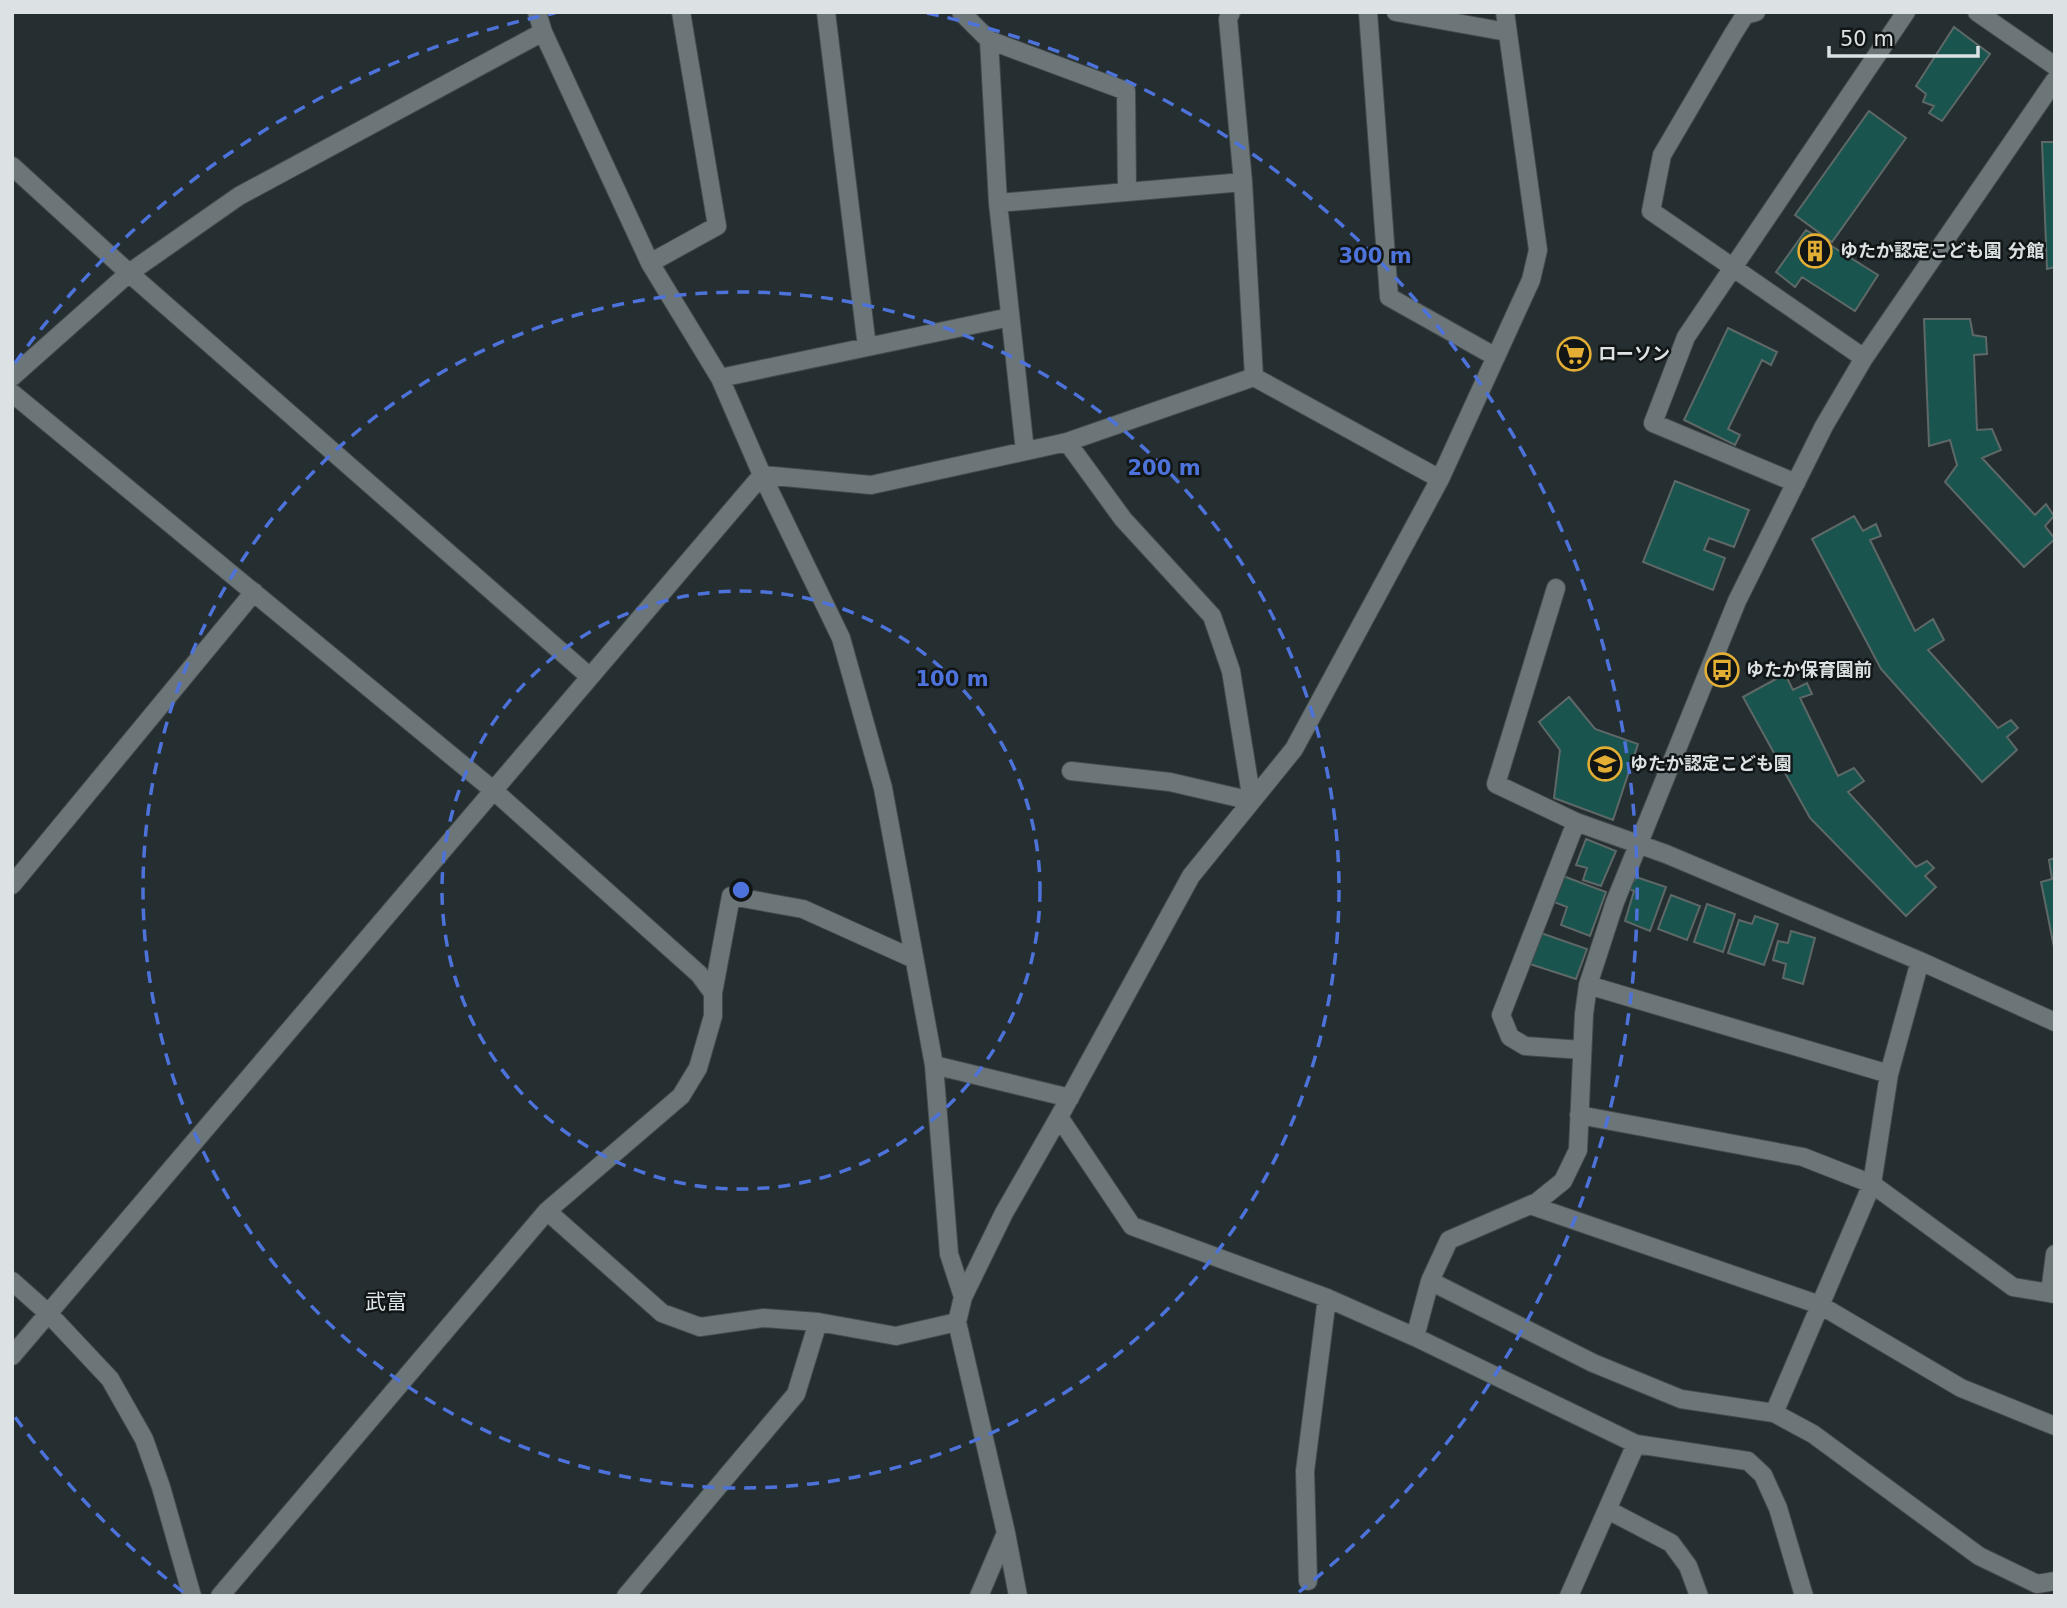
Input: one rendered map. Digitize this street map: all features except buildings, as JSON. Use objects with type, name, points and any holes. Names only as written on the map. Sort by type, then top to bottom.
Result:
[{"type":"street","points":[[537,12],[543,32],[650,263],[720,378],[762,475],[841,638],[883,788],[934,1065],[949,1254],[963,1297]]},
{"type":"street","points":[[650,263],[717,226],[681,12]]},
{"type":"street","points":[[826,12],[867,347]]},
{"type":"street","points":[[961,12],[989,40],[1126,91],[1127,192]]},
{"type":"street","points":[[1231,12],[1228,19],[1243,182],[1254,377]]},
{"type":"street","points":[[1368,12],[1389,297],[1496,357]]},
{"type":"street","points":[[1396,12],[1507,32]]},
{"type":"street","points":[[1018,1596],[957,1322],[963,1297],[1004,1213],[1191,876],[1294,749],[1440,480],[1531,281],[1538,250],[1505,12]]},
{"type":"street","points":[[1756,12],[1745,15],[1662,155],[1651,211],[1864,358]]},
{"type":"street","points":[[1796,483],[1653,424],[1686,337],[1906,12]]},
{"type":"street","points":[[1977,12],[2055,66]]},
{"type":"street","points":[[12,377],[129,273],[239,196],[543,32]]},
{"type":"street","points":[[989,40],[998,203],[1025,451]]},
{"type":"street","points":[[1415,1337],[1430,1281],[1448,1240],[1537,1202],[1563,1181],[1578,1150],[1588,985],[1615,902],[1640,846],[1737,601],[1824,426],[1864,358],[2055,80]]},
{"type":"street","points":[[12,166],[129,273],[590,677]]},
{"type":"street","points":[[998,203],[1243,182]]},
{"type":"street","points":[[720,378],[1010,317]]},
{"type":"street","points":[[762,475],[871,485],[1067,442],[1254,377],[1440,480]]},
{"type":"street","points":[[13,396],[493,790],[699,974],[713,993]]},
{"type":"street","points":[[1067,442],[1123,519],[1212,616],[1231,671],[1252,801]]},
{"type":"street","points":[[12,1356],[762,475]]},
{"type":"street","points":[[1556,588],[1496,785],[1576,822],[1666,854],[1920,961],[2055,1022]]},
{"type":"street","points":[[12,885],[254,592]]},
{"type":"street","points":[[1071,771],[1171,782],[1252,801]]},
{"type":"street","points":[[1576,822],[1501,1014],[1510,1037],[1525,1046],[1582,1050]]},
{"type":"street","points":[[220,1596],[547,1212],[681,1096],[698,1068],[713,1016],[713,993],[731,896],[803,909],[914,959]]},
{"type":"street","points":[[1774,1413],[1872,1184],[1889,1074],[1920,961]]},
{"type":"street","points":[[1588,985],[1889,1074]]},
{"type":"street","points":[[934,1065],[1070,1098]]},
{"type":"street","points":[[1579,1115],[1803,1157],[1872,1184],[2013,1287],[2052,1294],[2055,1254]]},
{"type":"street","points":[[1059,1118],[1132,1226],[1327,1298],[1415,1337],[1636,1444],[1748,1461],[1763,1475],[1777,1508],[1804,1596]]},
{"type":"street","points":[[1530,1205],[1820,1305],[1961,1388],[2055,1426]]},
{"type":"street","points":[[547,1212],[662,1313],[700,1328],[764,1318],[818,1322],[896,1336],[957,1322]]},
{"type":"street","points":[[12,1281],[49,1314],[110,1379],[144,1439],[161,1487],[192,1596]]},
{"type":"street","points":[[1430,1281],[1593,1363],[1681,1399],[1774,1413],[1812,1434],[1979,1556],[2037,1584],[2055,1581]]},
{"type":"street","points":[[1308,1581],[1305,1471],[1327,1298]]},
{"type":"street","points":[[626,1596],[796,1394],[818,1322]]},
{"type":"street","points":[[1569,1596],[1636,1444]]},
{"type":"street","points":[[1608,1510],[1671,1543],[1688,1566],[1699,1596]]},
{"type":"street","points":[[979,1596],[1006,1533]]},
{"type":"place","name":"ゆたか認定こども園 分館","points":[[1815,251]]},
{"type":"place","name":"ローソン","points":[[1574,354]]},
{"type":"place","name":"ゆたか保育園前","points":[[1722,670]]},
{"type":"place","name":"ゆたか認定こども園","points":[[1605,764]]},
{"type":"district","name":"武富","points":[[386,1302]]}]
